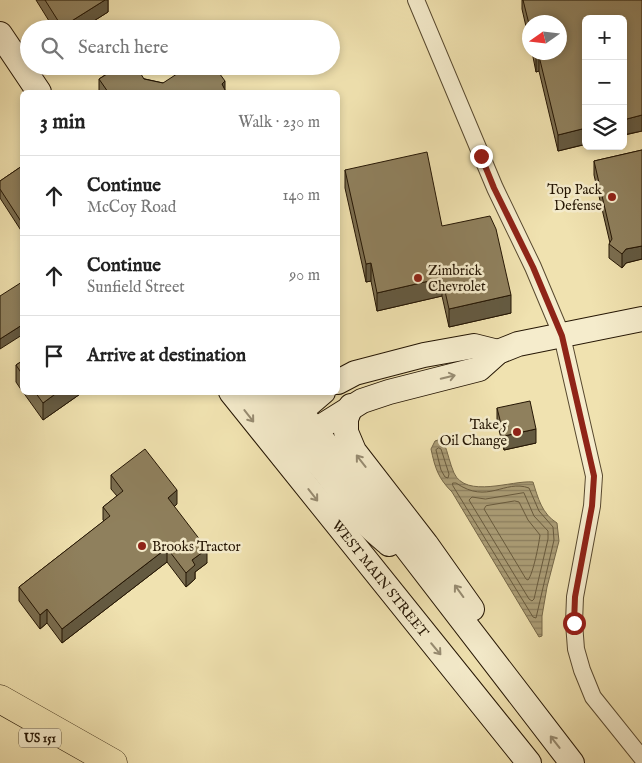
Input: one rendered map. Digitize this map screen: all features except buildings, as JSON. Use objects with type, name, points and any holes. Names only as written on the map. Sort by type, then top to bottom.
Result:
[{"type":"highway","points":[[0,699],[113,763]]},
{"type":"highway","name":"US 151","points":[[0,714],[81,763]]},
{"type":"main road","points":[[0,34],[20,64]]},
{"type":"main road","points":[[28,75],[38,90]]},
{"type":"main road","points":[[291,435],[356,404],[389,392],[478,369],[498,352],[518,344],[642,319]]},
{"type":"main road","points":[[340,381],[355,373],[424,355],[474,346],[498,352]]},
{"type":"main road","points":[[340,362],[400,349],[424,355]]},
{"type":"main road","points":[[424,355],[425,362],[421,368],[382,382],[356,404],[346,419],[346,432],[354,451],[426,544],[528,686],[539,720]]},
{"type":"main road","name":"WEST MAIN STREET","points":[[235,395],[291,435],[372,503],[572,763]]},
{"type":"main road","points":[[260,395],[291,435]]},
{"type":"main road","name":"WEST MAIN STREET","points":[[284,395],[291,435],[351,543],[530,763]]},
{"type":"main road","points":[[291,435],[321,395]]},
{"type":"street","points":[[416,0],[494,188],[533,267],[562,336],[594,476],[592,506],[575,597],[576,649],[593,698],[642,758]]},
{"type":"water","points":[[441,439],[454,473],[460,481],[479,487],[533,482],[544,510],[557,523],[559,541],[547,587],[542,616],[542,636],[539,637],[452,492],[443,482],[434,462],[431,449],[435,441]]},
{"type":"place","name":"Top Pack Defense","points":[[612,197]]},
{"type":"place","name":"Zimbrick Chevrolet","points":[[418,278]]},
{"type":"place","name":"Take 5 Oil Change","points":[[517,432]]},
{"type":"place","name":"Brooks Tractor","points":[[142,546]]},
{"type":"route","points":[[481,156],[494,188],[533,267],[562,336],[594,476],[592,506],[575,597],[574,623]]}]
